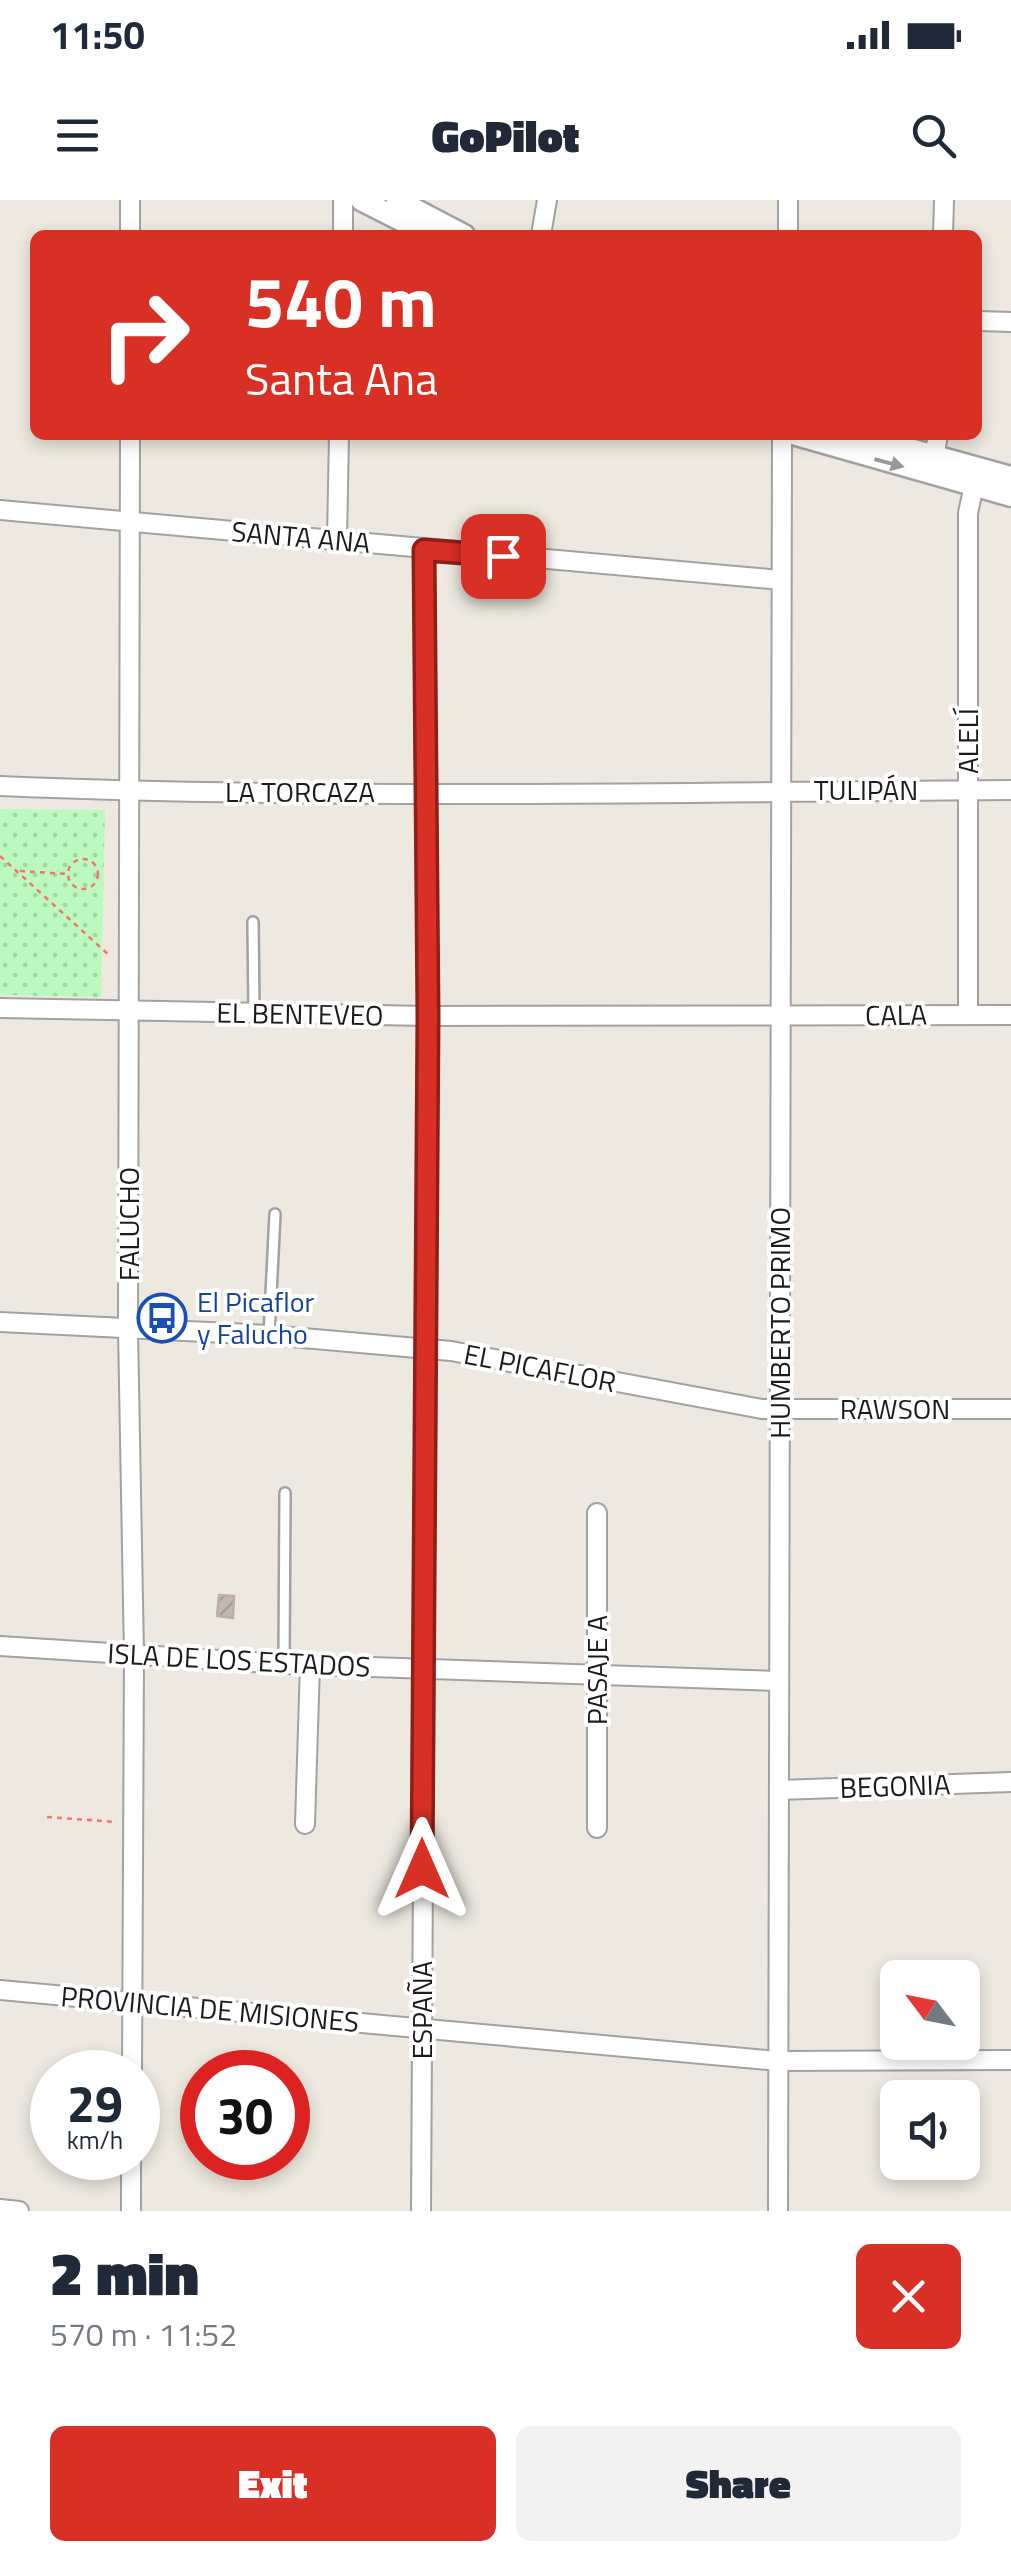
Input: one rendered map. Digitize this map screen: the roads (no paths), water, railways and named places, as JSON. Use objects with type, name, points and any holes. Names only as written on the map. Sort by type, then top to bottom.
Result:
[{"type":"street","points":[[130,200],[130,230]]},
{"type":"street","points":[[343,200],[344,230]]},
{"type":"street","points":[[361,200],[420,230]]},
{"type":"street","points":[[397,200],[454,230]]},
{"type":"street","points":[[542,230],[546,200]]},
{"type":"street","points":[[788,200],[788,230]]},
{"type":"street","points":[[942,230],[944,200]]},
{"type":"street","points":[[982,321],[1011,322]]},
{"type":"street","name":"FALUCHO","points":[[130,440],[128,1329],[134,1655],[132,2050]]},
{"type":"street","points":[[337,539],[339,440]]},
{"type":"street","name":"HUMBERTO PRIMO","points":[[778,2211],[782,440]]},
{"type":"street","points":[[819,440],[975,477],[1011,496]]},
{"type":"street","points":[[871,440],[932,465]]},
{"type":"street","points":[[932,465],[937,440]]},
{"type":"street","points":[[975,477],[1011,477]]},
{"type":"street","name":"ALELÍ","points":[[968,1015],[968,513],[975,477]]},
{"type":"street","name":"SANTA ANA","points":[[0,510],[781,580]]},
{"type":"street","name":"ESPAÑA","points":[[421,2211],[428,1016],[424,550]]},
{"type":"street","name":"LA TORCAZA","points":[[0,786],[427,793],[780,790]]},
{"type":"street","name":"TULIPÁN","points":[[780,790],[1011,790]]},
{"type":"street","name":"EL BENTEVEO","points":[[0,1008],[428,1016],[780,1016]]},
{"type":"street","name":"CALA","points":[[780,1016],[1011,1015]]},
{"type":"street","name":"EL PICAFLOR","points":[[0,1322],[269,1335],[424,1348],[780,1410]]},
{"type":"street","name":"RAWSON","points":[[780,1410],[1011,1408]]},
{"type":"street","name":"PASAJE A","points":[[597,1513],[597,1828]]},
{"type":"street","name":"ISLA DE LOS ESTADOS","points":[[0,1646],[284,1664],[778,1681]]},
{"type":"street","points":[[305,1824],[310,1665]]},
{"type":"street","name":"BEGONIA","points":[[779,1790],[1011,1782]]},
{"type":"street","name":"PROVINCIA DE MISIONES","points":[[0,1990],[778,2061],[1011,2060]]},
{"type":"street","points":[[131,2180],[131,2211]]},
{"type":"street","points":[[0,2210],[19,2211]]},
{"type":"lane","points":[[253,922],[254,1014]]},
{"type":"lane","points":[[269,1335],[274,1214]]},
{"type":"lane","points":[[284,1664],[285,1493]]},
{"type":"place","name":"El Picaflor y Falucho","points":[[162,1318]]}]
